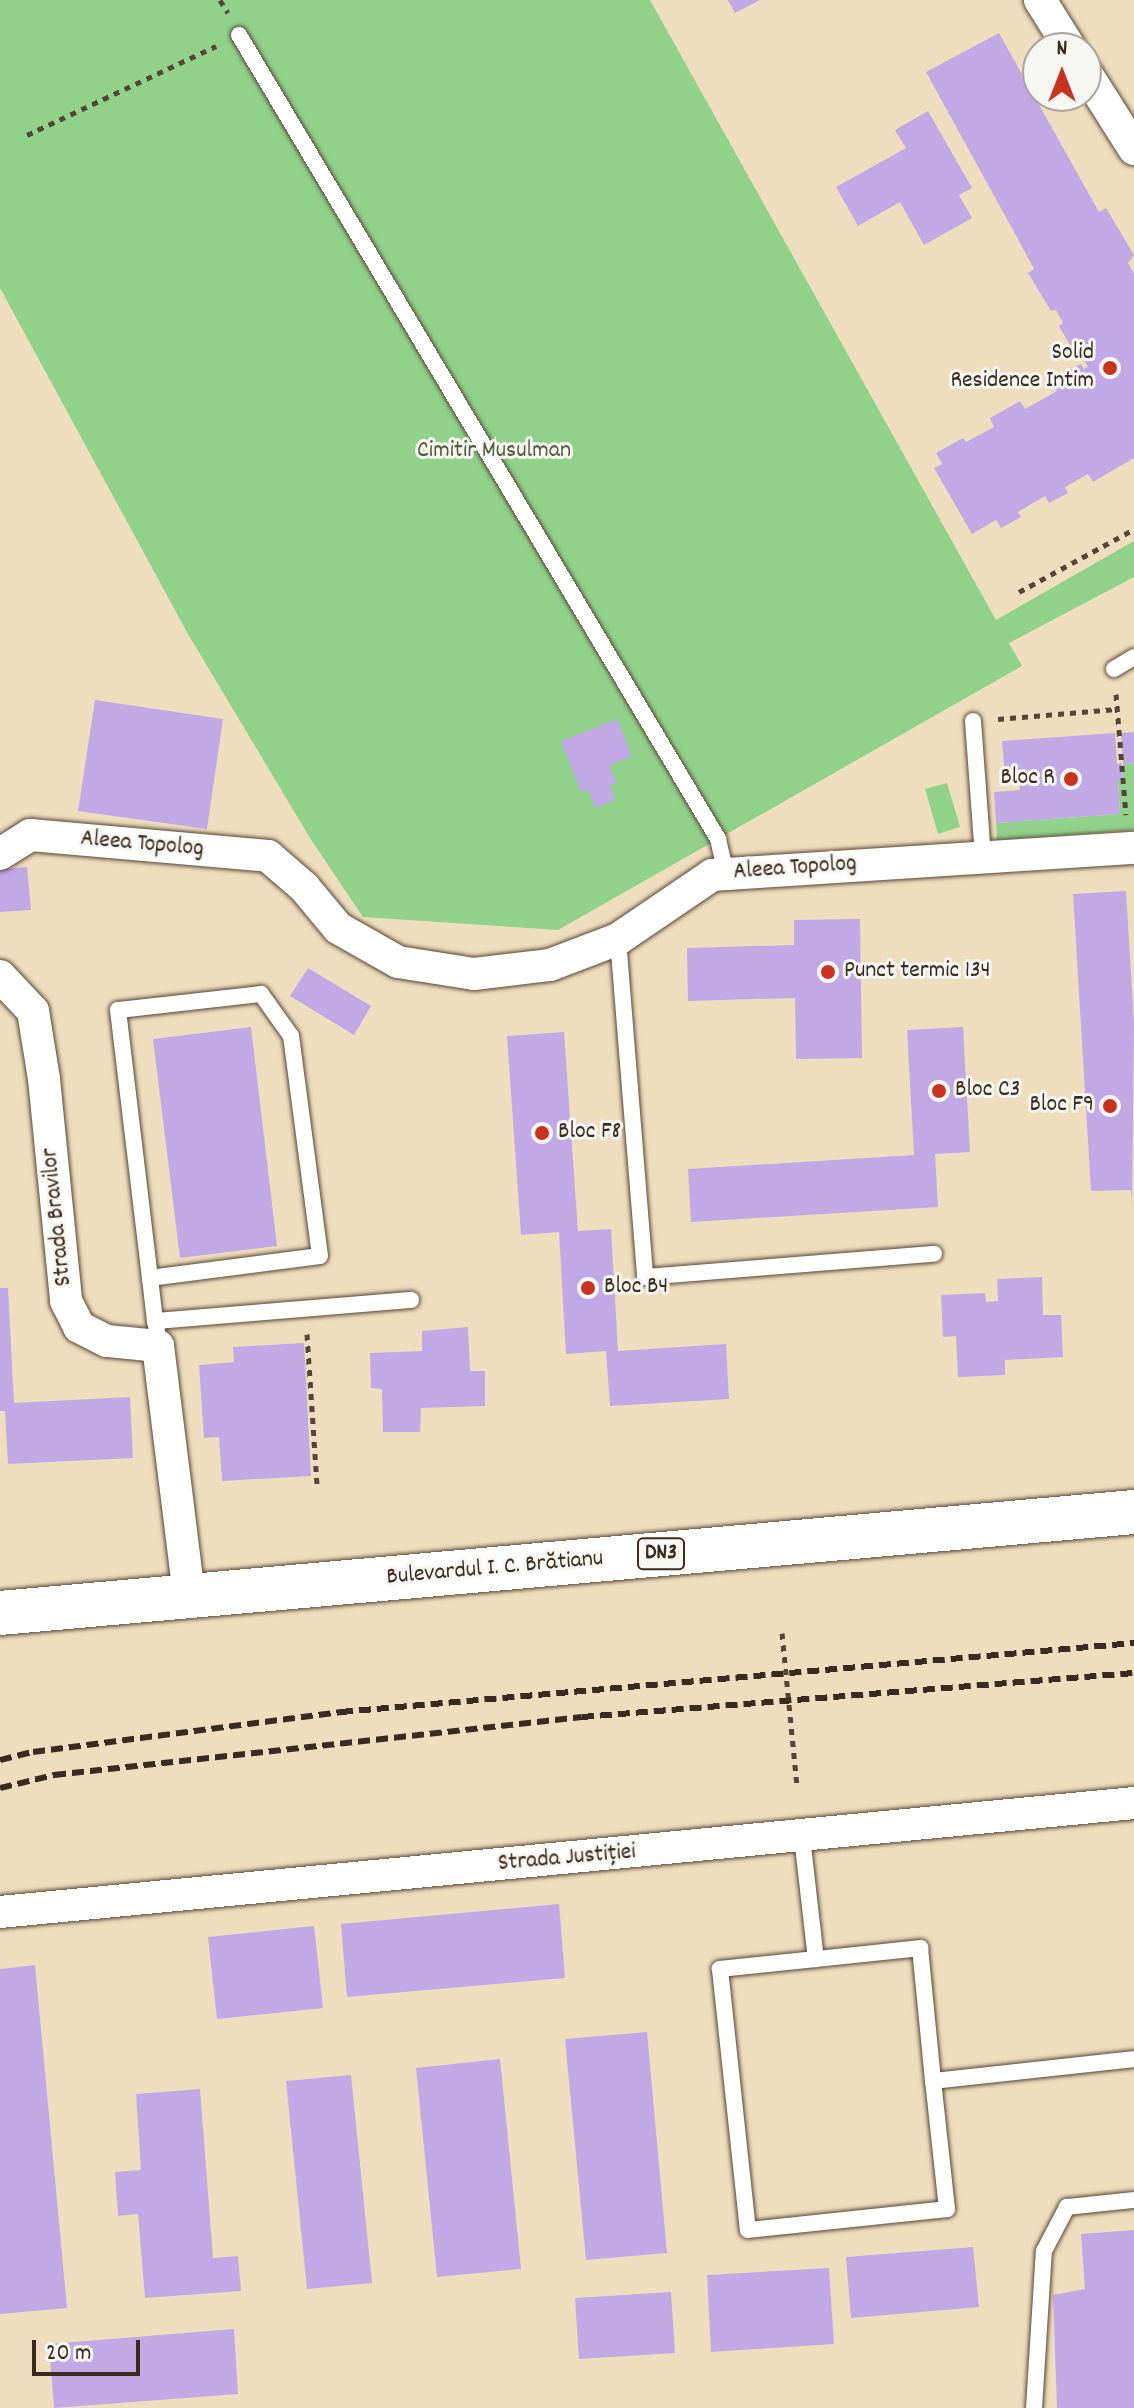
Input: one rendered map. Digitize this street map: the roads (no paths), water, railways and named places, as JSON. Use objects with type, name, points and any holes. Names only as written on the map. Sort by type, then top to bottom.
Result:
[{"type":"main road","name":"Bulevardul I. C. Brătianu","points":[[0,1613],[1134,1512]]},
{"type":"street","points":[[1040,0],[1060,32]]},
{"type":"street","points":[[1102,98],[1134,149]]},
{"type":"street","name":"Aleea Topolog","points":[[0,854],[30,835],[268,856],[304,887],[338,928],[398,962],[474,974],[550,965],[618,939],[712,875],[1132,848]]},
{"type":"street","name":"Strada Bravilor","points":[[0,976],[33,1011],[44,1079],[66,1301],[79,1327],[107,1341],[157,1334]]},
{"type":"street","points":[[157,1334],[189,1596]]},
{"type":"street","name":"Strada Justiției","points":[[0,1912],[1134,1803]]},
{"type":"lane","points":[[239,35],[718,839],[726,874]]},
{"type":"lane","points":[[1114,669],[1134,657]]},
{"type":"lane","points":[[973,721],[983,857]]},
{"type":"lane","points":[[618,939],[645,1277],[934,1254]]},
{"type":"lane","points":[[150,1278],[320,1256],[291,1036],[261,994],[118,1010],[150,1278],[157,1334],[305,1309],[411,1300]]},
{"type":"lane","points":[[802,1837],[816,1959]]},
{"type":"lane","points":[[920,1948],[933,2081],[947,2209],[748,2230],[720,1969],[920,1948]]},
{"type":"lane","points":[[933,2081],[1134,2059]]},
{"type":"lane","points":[[1034,2408],[1044,2251],[1067,2207],[1134,2200]]},
{"type":"railway","points":[[0,1760],[33,1752],[341,1712],[1134,1643]]},
{"type":"railway","points":[[0,1788],[54,1775],[582,1717],[1134,1673]]},
{"type":"place","name":"Solid Residence Intim","points":[[1110,368]]},
{"type":"place","name":"Bloc R","points":[[1071,779]]},
{"type":"place","name":"Punct termic 134","points":[[828,972]]},
{"type":"place","name":"Bloc C3","points":[[939,1091]]},
{"type":"place","name":"Bloc F9","points":[[1110,1106]]},
{"type":"place","name":"Bloc F8","points":[[542,1133]]},
{"type":"place","name":"Bloc B4","points":[[588,1288]]},
{"type":"park label","name":"Cimitir Musulman","points":[[494,452]]}]
